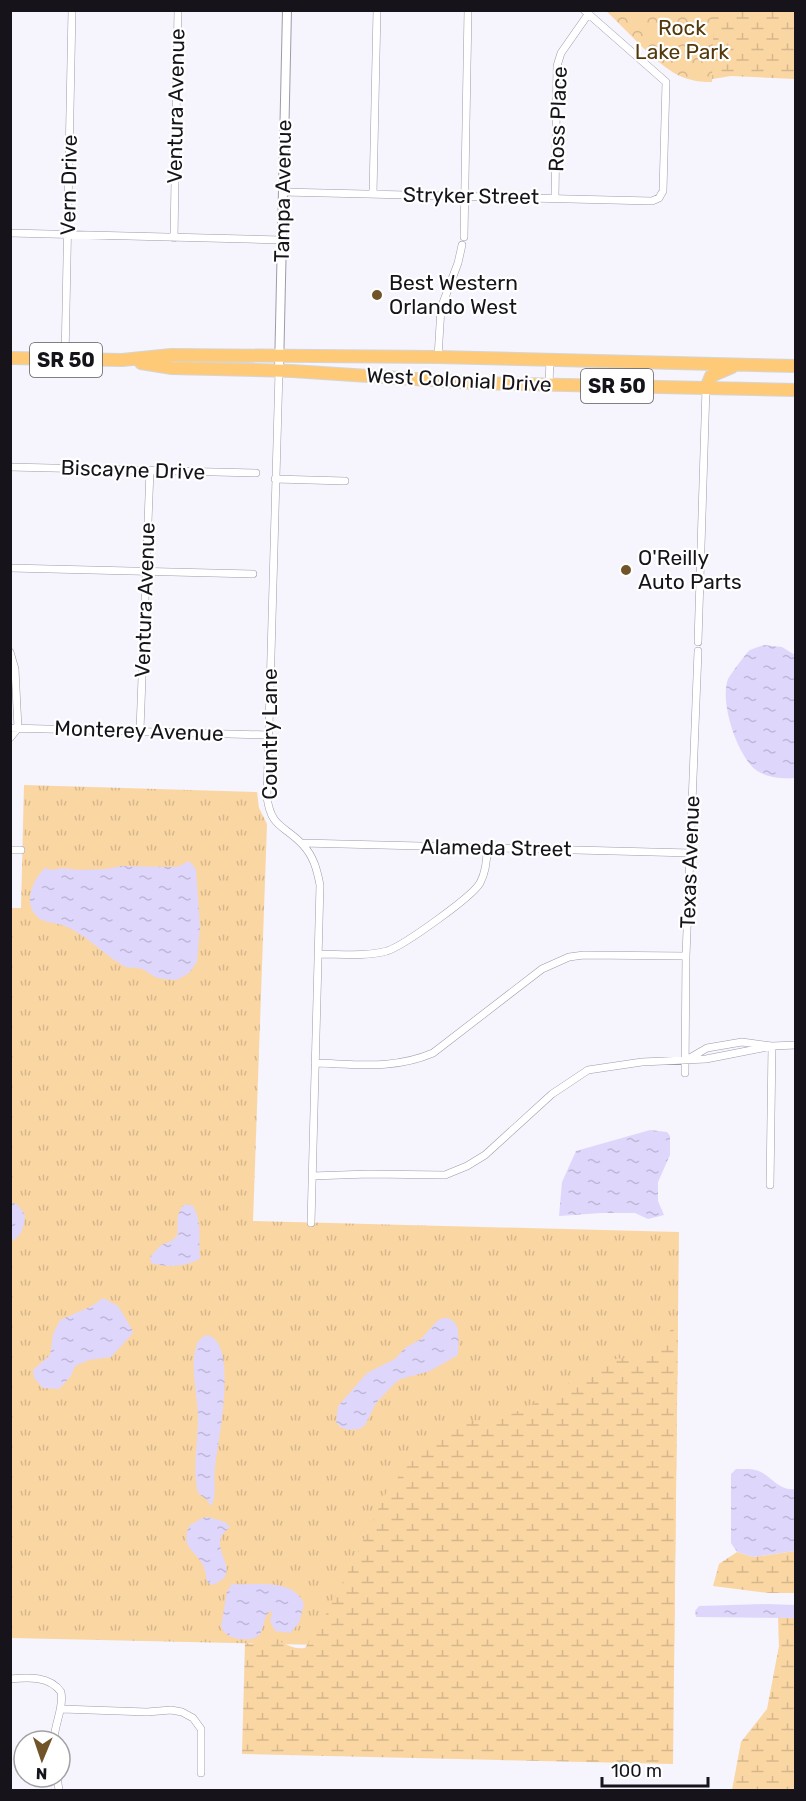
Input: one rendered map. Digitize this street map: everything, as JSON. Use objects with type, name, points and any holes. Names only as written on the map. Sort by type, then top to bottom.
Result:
[{"type":"highway","name":"West Colonial Drive","points":[[10,358],[122,360],[171,355],[438,357],[795,366]]},
{"type":"highway","name":"West Colonial Drive","points":[[122,360],[172,368],[279,371],[457,382],[795,390]]},
{"type":"highway","points":[[706,388],[711,376],[742,364]]},
{"type":"street","name":"Vern Drive","points":[[65,360],[72,10]]},
{"type":"street","name":"Ventura Avenue","points":[[174,238],[178,10]]},
{"type":"street","name":"Tampa Avenue","points":[[279,371],[287,10]]},
{"type":"street","points":[[373,194],[377,10]]},
{"type":"street","points":[[438,357],[441,308],[458,263],[463,241],[468,10]]},
{"type":"street","name":"Stryker Street","points":[[283,192],[652,201],[659,198],[663,191],[666,82],[587,12]]},
{"type":"street","name":"Ross Place","points":[[555,198],[557,66],[561,53],[587,12]]},
{"type":"street","points":[[10,233],[281,240]]},
{"type":"street","points":[[549,385],[550,359]]},
{"type":"street","name":"Country Lane","points":[[279,371],[268,735],[268,808],[280,828],[302,843],[311,855],[320,885],[311,1223]]},
{"type":"street","points":[[698,642],[706,388]]},
{"type":"street","name":"Biscayne Drive","points":[[10,466],[256,473]]},
{"type":"street","name":"Ventura Avenue","points":[[140,730],[150,470]]},
{"type":"street","points":[[275,479],[345,481]]},
{"type":"street","points":[[10,568],[253,574]]},
{"type":"street","name":"Texas Avenue","points":[[685,1073],[686,956],[698,651]]},
{"type":"street","points":[[10,652],[15,669],[14,728],[10,738]]},
{"type":"street","name":"Monterey Avenue","points":[[14,728],[268,735]]},
{"type":"street","name":"Alameda Street","points":[[302,843],[691,854]]},
{"type":"street","points":[[318,954],[366,955],[389,950],[407,941],[479,886],[486,867],[487,848]]},
{"type":"street","points":[[10,850],[21,850]]},
{"type":"street","points":[[315,1063],[392,1065],[414,1062],[433,1053],[542,969],[569,957],[584,955],[686,956]]},
{"type":"street","points":[[312,1176],[445,1175],[485,1155],[552,1094],[588,1070],[642,1062],[706,1059],[772,1046],[795,1045]]},
{"type":"street","points":[[770,1185],[772,1046]]},
{"type":"street","points":[[10,1679],[41,1679],[51,1682],[61,1692],[62,1709],[56,1729]]},
{"type":"street","points":[[62,1709],[182,1712],[193,1718],[201,1730],[201,1773]]},
{"type":"green space","name":"Rock Lake Park","points":[[606,11],[714,11],[712,82],[688,79],[671,71],[651,55]]},
{"type":"green space","points":[[647,11],[795,11],[795,79],[731,76],[706,80]]},
{"type":"green space","points":[[24,785],[257,792],[259,808],[267,824],[253,1221],[679,1232],[674,1653],[11,1638],[10,908],[21,908]]},
{"type":"green space","points":[[678,1321],[673,1764],[242,1754],[245,1643],[252,1644],[261,1640],[274,1639],[291,1647],[305,1648],[324,1618],[387,1491],[428,1441],[455,1425],[468,1421],[500,1419],[553,1395],[570,1382],[616,1359],[644,1355],[666,1336]]},
{"type":"green space","points":[[795,1551],[795,1593],[769,1593],[713,1586],[719,1564],[737,1552],[753,1557]]},
{"type":"green space","points":[[778,1617],[795,1618],[795,1790],[732,1790],[741,1742],[767,1709],[779,1646]]},
{"type":"water","points":[[764,645],[782,647],[795,655],[795,778],[767,776],[751,766],[732,730],[728,715],[726,689],[728,679],[750,650]]},
{"type":"water","points":[[189,861],[196,869],[200,927],[197,962],[189,973],[177,980],[158,978],[141,969],[124,966],[75,931],[37,917],[31,908],[32,889],[37,877],[45,868],[80,870],[121,866],[177,867]]},
{"type":"water","points":[[650,1130],[667,1132],[670,1136],[670,1155],[658,1182],[658,1201],[664,1215],[648,1219],[635,1213],[559,1216],[562,1182],[576,1151]]},
{"type":"water","points":[[11,1202],[18,1205],[25,1215],[20,1234],[11,1241]]},
{"type":"water","points":[[186,1204],[193,1206],[198,1219],[200,1259],[176,1266],[151,1263],[150,1257],[161,1245],[177,1236],[178,1214]]},
{"type":"water","points":[[103,1298],[118,1306],[133,1331],[132,1334],[111,1357],[89,1360],[75,1366],[71,1376],[59,1389],[43,1388],[34,1378],[33,1370],[50,1355],[53,1334],[60,1320],[92,1306]]},
{"type":"water","points":[[443,1318],[454,1321],[457,1326],[458,1355],[430,1371],[401,1379],[395,1383],[376,1403],[365,1425],[360,1429],[348,1430],[340,1427],[336,1422],[338,1406],[367,1373],[395,1359],[405,1348],[421,1339],[437,1321]]},
{"type":"water","points":[[207,1335],[217,1341],[225,1374],[212,1505],[198,1493],[195,1475],[198,1418],[194,1361],[198,1342]]},
{"type":"water","points":[[736,1469],[758,1471],[785,1488],[795,1489],[795,1551],[753,1557],[737,1552],[731,1543],[731,1474]]},
{"type":"water","points":[[208,1517],[225,1522],[230,1527],[220,1541],[227,1568],[226,1574],[212,1585],[207,1582],[202,1564],[186,1539],[189,1526]]},
{"type":"water","points":[[232,1584],[282,1586],[291,1590],[299,1595],[304,1604],[299,1623],[290,1633],[275,1631],[270,1621],[272,1613],[270,1611],[260,1635],[256,1638],[240,1639],[229,1636],[221,1627],[227,1591]]},
{"type":"water","points":[[795,1605],[795,1618],[696,1617],[695,1611],[699,1606]]},
{"type":"place","name":"Best Western Orlando West","points":[[377,295]]},
{"type":"place","name":"O'Reilly Auto Parts","points":[[626,570]]}]
